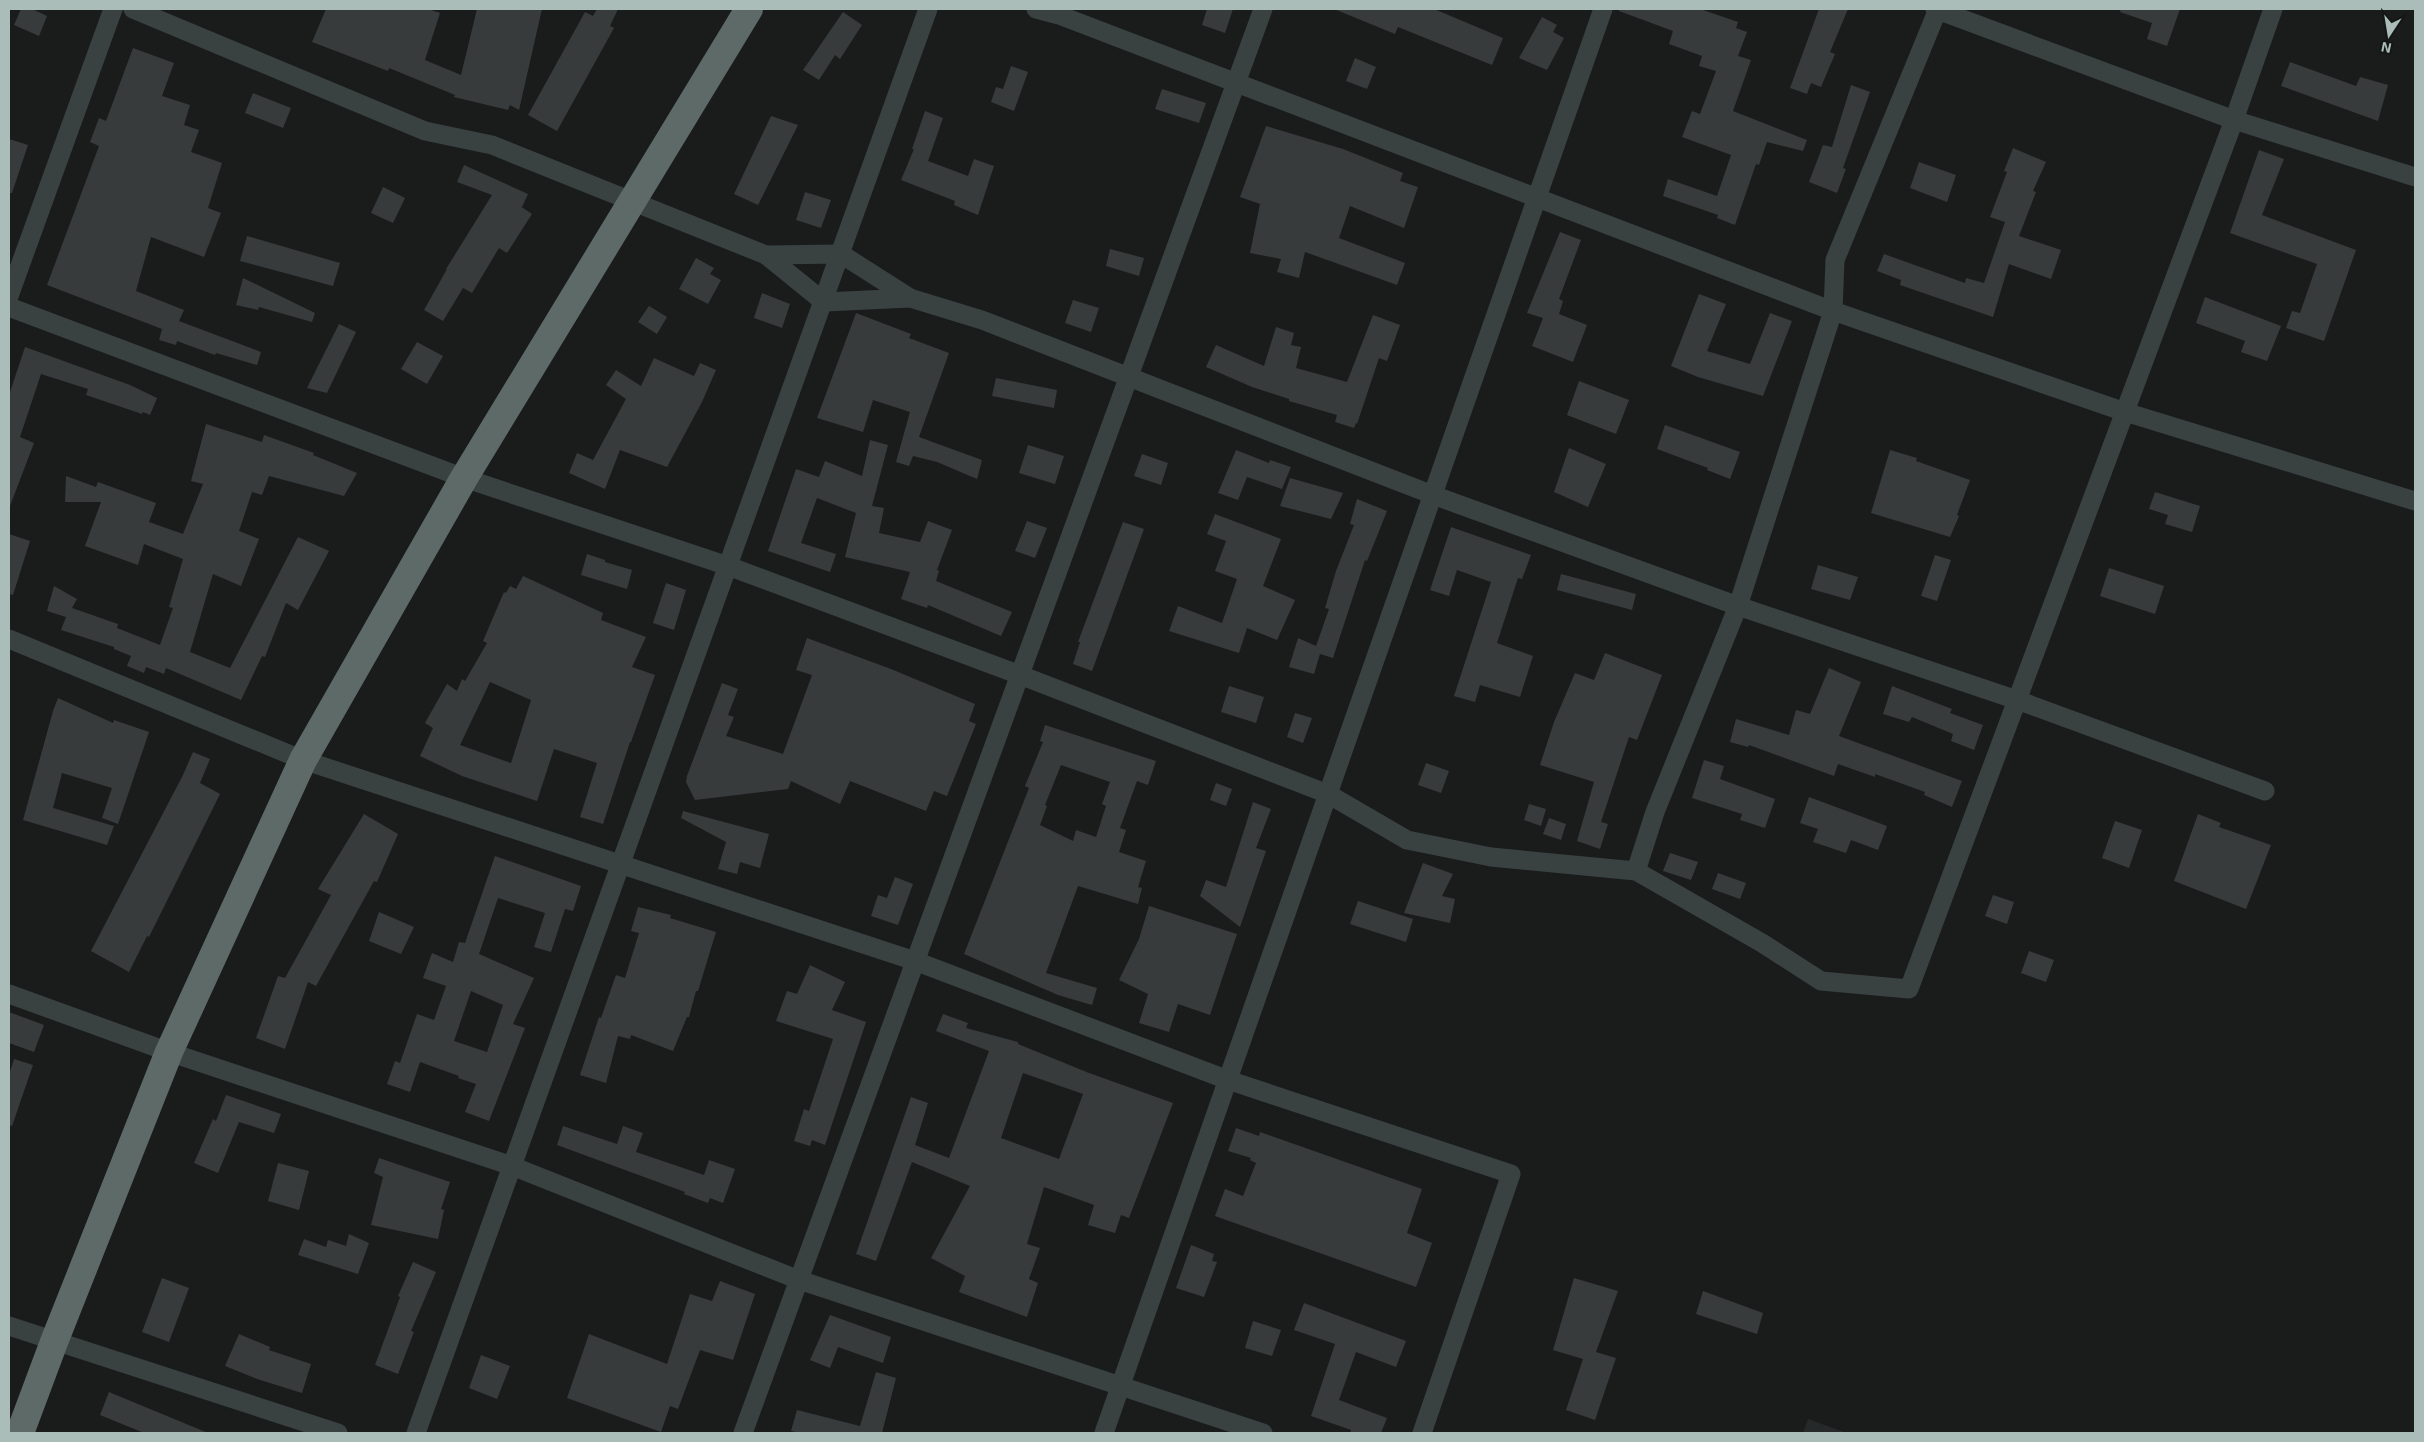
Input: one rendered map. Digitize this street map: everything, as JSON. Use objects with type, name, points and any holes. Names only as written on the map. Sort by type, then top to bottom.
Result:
[{"type":"highway","points":[[20,1433],[169,1052],[303,760],[464,478],[749,9]]},
{"type":"street","points":[[9,296],[113,9]]},
{"type":"street","points":[[133,9],[424,131],[492,145],[766,255],[824,302],[910,298]]},
{"type":"street","points":[[416,1433],[928,9]]},
{"type":"street","points":[[1036,9],[1058,15],[1833,311],[2125,412],[2415,501]]},
{"type":"street","points":[[743,1433],[1263,9]]},
{"type":"street","points":[[1104,1433],[1603,9]]},
{"type":"street","points":[[1636,872],[1655,812],[1738,606],[1833,311],[1835,260],[1937,9],[2234,120],[2415,176]]},
{"type":"street","points":[[9,307],[464,478],[728,566],[1020,675],[1328,794],[1407,840],[1491,857],[1636,872],[1762,943],[1821,981],[1909,989],[2234,120],[2273,9]]},
{"type":"street","points":[[766,255],[840,254],[910,298],[982,320],[1433,495],[1738,606],[2016,700],[2265,791]]},
{"type":"street","points":[[9,639],[303,760],[916,961],[1228,1080],[1511,1174],[1422,1433]]},
{"type":"street","points":[[9,994],[169,1052],[512,1166],[799,1280],[1262,1433]]},
{"type":"street","points":[[9,1326],[338,1433]]},
{"type":"shaded area","points":[[1808,1419],[1847,1433],[1803,1433]]},
{"type":"building","points":[[21,9],[32,9],[47,16],[39,36],[14,25]]},
{"type":"building","points":[[326,9],[428,9],[440,13],[425,60],[461,75],[477,9],[542,9],[519,110],[510,105],[508,110],[454,97],[455,95],[389,68],[388,71],[312,42]]},
{"type":"building","points":[[597,9],[618,9],[610,26],[614,28],[557,131],[528,115],[585,12],[593,16]]},
{"type":"building","points":[[1207,9],[1233,9],[1225,33],[1202,25]]},
{"type":"building","points":[[1334,9],[1434,9],[1503,38],[1492,65],[1398,27],[1395,34]]},
{"type":"building","points":[[1619,9],[1700,9],[1738,22],[1736,28],[1747,32],[1738,56],[1751,60],[1733,111],[1807,140],[1803,151],[1767,142],[1759,165],[1756,164],[1735,225],[1717,218],[1718,215],[1663,196],[1668,179],[1717,196],[1731,155],[1682,137],[1692,111],[1700,114],[1716,71],[1699,66],[1702,56],[1669,44],[1673,31],[1619,11]]},
{"type":"building","points":[[1819,9],[1848,9],[1830,52],[1835,54],[1821,87],[1811,83],[1807,94],[1790,88]]},
{"type":"building","points":[[2121,9],[2180,9],[2167,46],[2147,39],[2152,23],[2120,12]]},
{"type":"building","points":[[843,12],[862,25],[840,59],[835,55],[819,80],[803,70]]},
{"type":"building","points":[[1542,17],[1557,25],[1553,32],[1564,38],[1547,70],[1519,58]]},
{"type":"building","points":[[133,48],[174,63],[162,96],[190,105],[184,125],[199,130],[191,152],[222,163],[208,208],[221,213],[204,257],[151,237],[136,291],[184,310],[179,321],[261,352],[257,365],[216,353],[215,355],[177,341],[176,345],[159,340],[162,329],[47,285],[99,146],[90,142],[99,118],[106,121]]},
{"type":"building","points":[[1355,58],[1376,67],[1367,89],[1346,81]]},
{"type":"building","points":[[2290,62],[2356,86],[2360,77],[2388,85],[2378,121],[2281,86]]},
{"type":"building","points":[[1011,66],[1028,72],[1014,111],[991,102],[996,87],[1003,89]]},
{"type":"building","points":[[1851,85],[1870,92],[1843,168],[1846,169],[1837,193],[1809,182],[1823,145],[1832,147]]},
{"type":"building","points":[[1162,89],[1206,103],[1199,123],[1155,109]]},
{"type":"building","points":[[253,93],[291,108],[283,128],[245,113]]},
{"type":"building","points":[[925,111],[943,118],[928,161],[968,176],[974,159],[994,166],[978,215],[954,205],[955,201],[901,180],[914,149],[912,149]]},
{"type":"building","points":[[771,116],[798,125],[758,205],[734,194]]},
{"type":"building","points":[[1266,126],[1343,149],[1403,173],[1400,181],[1418,187],[1404,228],[1350,206],[1339,238],[1405,263],[1397,285],[1305,252],[1299,278],[1277,272],[1281,259],[1250,253],[1260,204],[1240,197]]},
{"type":"building","points":[[9,139],[28,145],[12,193],[9,193]]},
{"type":"building","points":[[2013,148],[2046,162],[2033,191],[2036,192],[2019,236],[2061,250],[2051,279],[2009,264],[1993,317],[1900,285],[1901,280],[1877,271],[1884,254],[1965,283],[1966,278],[1984,283],[2005,222],[1990,217],[2007,172],[2004,171]]},
{"type":"building","points":[[2259,150],[2284,159],[2262,215],[2356,250],[2324,341],[2286,328],[2292,311],[2300,313],[2317,264],[2230,233]]},
{"type":"building","points":[[1919,162],[1956,175],[1947,202],[1910,188]]},
{"type":"building","points":[[464,165],[528,194],[522,207],[520,206],[532,214],[507,253],[499,248],[472,293],[463,288],[443,321],[424,310],[446,269],[492,195],[457,182]]},
{"type":"building","points":[[383,187],[405,198],[393,223],[371,213]]},
{"type":"building","points":[[805,192],[831,200],[821,228],[796,220]]},
{"type":"building","points":[[1560,232],[1581,240],[1559,299],[1563,301],[1559,314],[1587,325],[1573,362],[1532,346],[1543,318],[1527,313]]},
{"type":"building","points":[[247,236],[340,263],[333,286],[240,261]]},
{"type":"building","points":[[1110,249],[1144,258],[1139,276],[1106,266]]},
{"type":"building","points":[[696,258],[714,268],[710,274],[721,280],[708,304],[679,289]]},
{"type":"building","points":[[243,278],[315,313],[312,322],[259,307],[258,310],[236,305]]},
{"type":"building","points":[[762,293],[790,304],[782,328],[754,318]]},
{"type":"building","points":[[1699,294],[1726,304],[1707,351],[1750,364],[1770,313],[1792,321],[1763,396],[1698,377],[1671,366]]},
{"type":"building","points":[[2205,297],[2281,326],[2267,361],[2241,352],[2245,341],[2196,323]]},
{"type":"building","points":[[1073,300],[1099,308],[1091,332],[1065,323]]},
{"type":"building","points":[[649,306],[667,317],[657,334],[638,322]]},
{"type":"building","points":[[856,313],[911,334],[909,338],[949,353],[919,437],[982,460],[977,479],[937,462],[913,456],[909,466],[896,462],[910,412],[873,400],[863,432],[817,418]]},
{"type":"building","points":[[1373,315],[1400,325],[1387,361],[1379,358],[1354,428],[1335,422],[1337,415],[1289,401],[1289,399],[1252,387],[1206,367],[1216,345],[1264,366],[1276,327],[1294,333],[1291,345],[1301,347],[1296,368],[1347,382]]},
{"type":"building","points":[[339,324],[356,332],[327,393],[307,388]]},
{"type":"building","points":[[417,342],[443,356],[427,384],[401,369]]},
{"type":"building","points":[[25,347],[130,385],[157,398],[150,415],[143,412],[142,414],[86,395],[88,389],[41,374],[20,437],[34,443],[10,506],[9,395]]},
{"type":"building","points":[[654,358],[694,376],[700,363],[716,370],[702,402],[667,467],[620,450],[605,489],[569,473],[577,453],[593,460],[626,399],[606,385],[616,370],[641,386]]},
{"type":"building","points":[[996,378],[1057,390],[1054,408],[992,396]]},
{"type":"building","points":[[1579,381],[1629,400],[1616,434],[1567,415]]},
{"type":"building","points":[[206,424],[262,442],[264,435],[314,453],[313,455],[357,473],[344,496],[269,476],[262,495],[252,492],[239,531],[259,539],[241,586],[213,574],[190,652],[230,668],[298,537],[329,551],[298,610],[286,603],[265,657],[262,656],[241,700],[166,668],[164,674],[146,667],[144,673],[127,666],[131,656],[114,649],[114,647],[61,630],[66,617],[47,611],[54,586],[77,599],[72,608],[118,624],[117,628],[160,645],[173,608],[169,607],[183,559],[144,544],[138,565],[85,546],[101,502],[65,502],[66,476],[96,487],[98,482],[156,503],[149,522],[183,534],[203,484],[191,481]]},
{"type":"building","points":[[1665,425],[1740,452],[1730,479],[1707,470],[1708,468],[1657,449]]},
{"type":"building","points":[[870,440],[888,445],[872,506],[884,508],[879,533],[920,542],[928,521],[952,530],[937,570],[939,571],[936,581],[1012,612],[1001,636],[928,605],[927,608],[901,599],[910,572],[845,557],[856,513],[817,498],[801,543],[836,554],[830,572],[768,551],[796,469],[819,477],[825,461],[862,476]]},
{"type":"building","points":[[1028,445],[1064,456],[1055,484],[1019,473]]},
{"type":"building","points":[[1569,448],[1606,464],[1588,507],[1554,492]]},
{"type":"building","points":[[1236,450],[1269,463],[1270,460],[1291,467],[1282,489],[1247,477],[1238,500],[1218,493]]},
{"type":"building","points":[[1890,450],[1917,458],[1916,461],[1970,480],[1957,515],[1959,516],[1950,537],[1871,513]]},
{"type":"building","points":[[1142,454],[1168,463],[1161,485],[1134,476]]},
{"type":"building","points":[[1290,478],[1343,493],[1331,519],[1280,506]]},
{"type":"building","points":[[2155,492],[2200,506],[2192,532],[2165,524],[2168,515],[2149,509]]},
{"type":"building","points":[[1357,499],[1387,511],[1367,561],[1365,560],[1333,658],[1320,654],[1314,674],[1289,667],[1298,638],[1316,646],[1329,609],[1325,608],[1336,571],[1354,525],[1350,524]]},
{"type":"building","points":[[1215,514],[1281,539],[1263,586],[1295,600],[1277,640],[1247,628],[1239,653],[1169,631],[1178,606],[1222,623],[1237,579],[1215,571],[1226,541],[1207,534]]},
{"type":"building","points":[[1027,521],[1047,528],[1035,558],[1015,551]]},
{"type":"building","points":[[1123,522],[1144,529],[1092,671],[1073,664],[1080,642],[1078,642]]},
{"type":"building","points":[[1451,527],[1531,555],[1522,579],[1518,578],[1497,643],[1533,656],[1520,697],[1480,685],[1475,702],[1454,696],[1491,582],[1457,570],[1449,596],[1430,590]]},
{"type":"building","points":[[9,534],[30,541],[13,595],[9,594]]},
{"type":"building","points":[[587,554],[605,560],[605,562],[632,570],[627,589],[581,575]]},
{"type":"building","points":[[1935,555],[1951,560],[1937,601],[1921,596]]},
{"type":"building","points":[[1818,565],[1858,577],[1850,600],[1811,589]]},
{"type":"building","points":[[2109,568],[2164,586],[2155,614],[2100,596]]},
{"type":"building","points":[[1561,574],[1636,594],[1632,610],[1557,590]]},
{"type":"building","points":[[523,576],[603,613],[601,620],[646,637],[632,667],[655,675],[630,742],[603,824],[580,817],[597,763],[554,749],[537,801],[462,776],[420,756],[433,728],[425,723],[447,684],[457,691],[462,679],[465,681],[487,643],[483,641],[504,592],[506,593],[510,586],[516,589]],"holes":[[[490,682],[531,700],[511,763],[460,745]]]},
{"type":"building","points":[[666,583],[686,590],[674,630],[653,623]]},
{"type":"building","points":[[807,638],[891,669],[975,704],[969,721],[976,724],[947,796],[934,791],[926,811],[850,781],[840,804],[791,781],[788,789],[695,800],[686,782],[687,776],[722,683],[738,689],[728,715],[734,717],[726,736],[783,754],[812,675],[796,670]]},
{"type":"building","points":[[1605,653],[1662,675],[1637,740],[1629,737],[1601,822],[1608,824],[1600,849],[1577,841],[1594,782],[1540,765],[1554,722],[1575,673],[1594,680]]},
{"type":"building","points":[[1829,668],[1861,682],[1839,736],[1962,781],[1952,807],[1924,795],[1925,792],[1875,774],[1875,777],[1838,764],[1834,776],[1749,745],[1748,747],[1730,742],[1736,719],[1789,735],[1796,710],[1810,714]]},
{"type":"building","points":[[1229,686],[1264,697],[1256,723],[1221,712]]},
{"type":"building","points":[[1892,686],[1952,709],[1950,713],[1983,725],[1974,750],[1951,741],[1953,734],[1912,717],[1909,722],[1883,714]]},
{"type":"building","points":[[58,698],[113,723],[114,720],[149,732],[118,824],[102,818],[112,788],[62,773],[53,808],[114,826],[107,845],[23,820]]},
{"type":"building","points":[[1295,713],[1312,718],[1303,743],[1287,737]]},
{"type":"building","points":[[1045,725],[1156,761],[1148,785],[1137,781],[1120,828],[1126,830],[1119,852],[1146,861],[1138,887],[1142,888],[1138,904],[1078,886],[1046,973],[1097,988],[1092,1005],[1058,995],[964,954],[1029,788],[1025,786],[1043,742],[1040,741]],"holes":[[[1061,765],[1110,782],[1102,804],[1106,806],[1096,837],[1076,830],[1073,841],[1040,825],[1047,806],[1045,805]]]},
{"type":"building","points":[[193,752],[210,759],[200,783],[220,794],[149,937],[147,936],[129,972],[91,951],[183,775]]},
{"type":"building","points":[[1704,760],[1724,766],[1720,779],[1775,799],[1765,828],[1740,820],[1742,814],[1692,798]]},
{"type":"building","points":[[1426,763],[1449,771],[1441,793],[1418,785]]},
{"type":"building","points":[[1216,783],[1232,789],[1226,806],[1210,800]]},
{"type":"building","points":[[1809,797],[1887,826],[1878,850],[1851,840],[1846,853],[1813,842],[1818,829],[1800,823]]},
{"type":"building","points":[[1253,802],[1271,809],[1256,848],[1266,851],[1240,927],[1200,896],[1206,880],[1226,887]]},
{"type":"building","points":[[1529,804],[1546,809],[1541,826],[1524,820]]},
{"type":"building","points":[[683,811],[769,834],[760,868],[740,862],[737,874],[718,869],[726,842],[681,818]]},
{"type":"building","points":[[364,814],[398,834],[377,882],[374,881],[316,986],[308,982],[285,1049],[256,1038],[278,976],[285,978],[331,895],[318,889]]},
{"type":"building","points":[[2198,814],[2221,823],[2219,827],[2271,845],[2246,909],[2174,881]]},
{"type":"building","points":[[1549,818],[1566,824],[1561,840],[1543,834]]},
{"type":"building","points":[[2115,821],[2142,830],[2129,868],[2102,858]]},
{"type":"building","points":[[1670,853],[1698,862],[1691,880],[1663,871]]},
{"type":"building","points":[[495,856],[581,886],[573,911],[565,909],[551,952],[534,947],[545,913],[498,898],[479,954],[534,978],[513,1024],[525,1028],[489,1121],[465,1112],[476,1084],[458,1078],[459,1076],[420,1062],[410,1092],[387,1084],[395,1061],[400,1063],[417,1014],[434,1020],[446,986],[423,978],[432,953],[453,962],[459,942],[465,943]],"holes":[[[471,991],[503,1005],[487,1052],[454,1041]]]},
{"type":"building","points":[[1423,863],[1453,874],[1442,896],[1455,899],[1450,923],[1404,913]]},
{"type":"building","points":[[1718,873],[1746,883],[1740,899],[1712,889]]},
{"type":"building","points":[[895,877],[913,884],[898,925],[871,916],[878,895],[887,898]]},
{"type":"building","points":[[1993,895],[2014,902],[2007,924],[1985,916]]},
{"type":"building","points":[[1358,901],[1413,919],[1406,942],[1350,924]]},
{"type":"building","points":[[1149,906],[1237,934],[1210,1015],[1178,1004],[1169,1032],[1139,1023],[1148,994],[1119,980],[1139,939]]},
{"type":"building","points":[[638,907],[671,915],[670,918],[716,932],[689,1017],[687,1017],[673,1051],[631,1035],[630,1039],[618,1036],[606,1083],[580,1075],[599,1017],[601,1018],[616,975],[625,978],[639,933],[631,931]]},
{"type":"building","points":[[379,912],[414,927],[401,954],[369,941]]},
{"type":"building","points":[[2029,951],[2054,960],[2046,982],[2021,973]]},
{"type":"building","points":[[810,965],[845,982],[832,1010],[866,1022],[825,1145],[812,1140],[810,1146],[794,1141],[804,1109],[809,1111],[833,1039],[776,1021],[787,991],[797,994]]},
{"type":"building","points":[[9,1012],[44,1025],[34,1052],[9,1043]]},
{"type":"building","points":[[943,1014],[968,1023],[966,1028],[1018,1042],[1018,1044],[1089,1073],[1173,1103],[1129,1218],[1121,1215],[1115,1233],[1088,1225],[1094,1205],[1044,1187],[1027,1244],[1040,1248],[1029,1279],[1038,1283],[1027,1317],[959,1292],[965,1276],[931,1258],[970,1186],[912,1162],[876,1261],[856,1254],[911,1097],[928,1103],[915,1145],[949,1158],[989,1051],[936,1031]],"holes":[[[1023,1073],[1083,1094],[1059,1159],[1001,1138]]]},
{"type":"building","points":[[14,1059],[33,1065],[12,1126],[9,1125],[9,1075]]},
{"type":"building","points":[[226,1095],[281,1114],[274,1133],[239,1122],[218,1173],[194,1163],[213,1119],[216,1121]]},
{"type":"building","points":[[563,1126],[617,1144],[623,1126],[643,1133],[636,1152],[704,1175],[709,1160],[735,1169],[723,1203],[710,1198],[708,1203],[684,1194],[685,1192],[557,1145]]},
{"type":"building","points":[[1236,1128],[1259,1136],[1260,1132],[1422,1189],[1407,1233],[1432,1243],[1416,1287],[1215,1216],[1225,1189],[1243,1196],[1256,1163],[1250,1160],[1251,1158],[1228,1151]]},
{"type":"building","points":[[379,1158],[450,1182],[441,1209],[444,1210],[438,1239],[371,1225],[383,1177],[374,1173]]},
{"type":"building","points":[[278,1163],[309,1171],[299,1210],[268,1201]]},
{"type":"building","points":[[349,1234],[369,1243],[358,1274],[298,1255],[304,1239],[326,1247],[328,1240],[346,1246]]},
{"type":"building","points":[[1191,1245],[1214,1254],[1212,1261],[1217,1262],[1204,1297],[1176,1288]]},
{"type":"building","points":[[413,1262],[436,1272],[411,1331],[414,1332],[398,1374],[375,1365],[400,1297],[398,1296]]},
{"type":"building","points":[[162,1278],[189,1288],[169,1342],[142,1332]]},
{"type":"building","points":[[1574,1278],[1618,1291],[1596,1352],[1616,1358],[1595,1420],[1566,1410],[1583,1359],[1553,1350]]},
{"type":"building","points":[[720,1281],[755,1294],[733,1360],[700,1350],[678,1409],[670,1406],[661,1432],[567,1398],[589,1334],[667,1364],[690,1294],[712,1301]]},
{"type":"building","points":[[1703,1291],[1763,1313],[1757,1334],[1696,1314]]},
{"type":"building","points":[[1304,1303],[1406,1341],[1396,1367],[1356,1352],[1339,1400],[1387,1418],[1381,1433],[1350,1433],[1351,1430],[1311,1416],[1335,1344],[1294,1330]]},
{"type":"building","points":[[830,1315],[891,1337],[883,1363],[838,1347],[830,1368],[810,1360]]},
{"type":"building","points":[[1253,1321],[1281,1330],[1272,1356],[1245,1348]]},
{"type":"building","points":[[239,1334],[270,1347],[269,1350],[311,1364],[302,1393],[257,1379],[225,1366]]},
{"type":"building","points":[[481,1355],[510,1366],[497,1399],[469,1388]]},
{"type":"building","points":[[876,1372],[896,1378],[882,1433],[801,1433],[791,1431],[797,1410],[860,1426]]},
{"type":"building","points":[[109,1392],[208,1433],[144,1433],[100,1415]]}]
